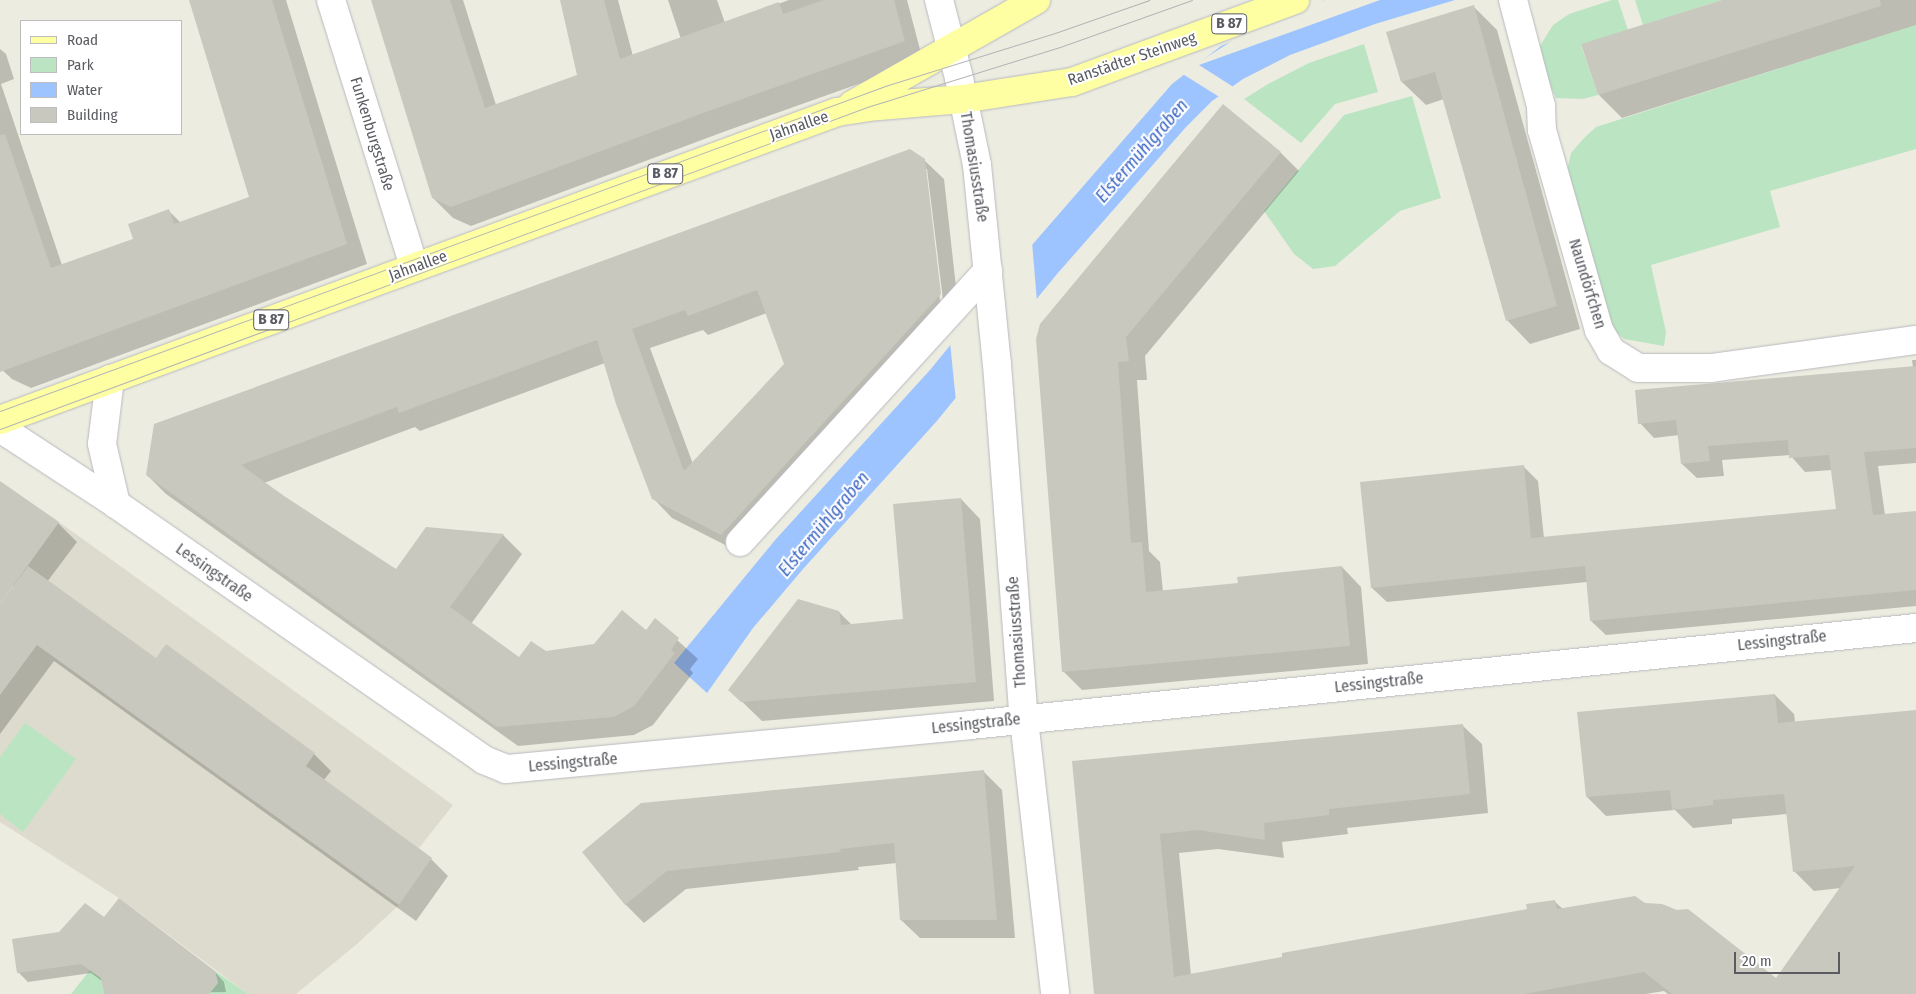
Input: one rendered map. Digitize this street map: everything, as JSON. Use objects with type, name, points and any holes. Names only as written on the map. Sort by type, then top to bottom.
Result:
[{"type":"main road","name":"B 87","points":[[954,56],[1036,0]]},
{"type":"main road","name":"Ranstädter Steinweg","points":[[963,99],[1072,82],[1295,0]]},
{"type":"main road","name":"Jahnallee","points":[[0,420],[837,112],[954,56]]},
{"type":"main road","name":"Jahnallee","points":[[837,112],[867,107],[963,99]]},
{"type":"street","name":"Funkenburgstraße","points":[[331,0],[414,267]]},
{"type":"street","name":"Thomasiusstraße","points":[[939,0],[954,56],[977,165],[997,364],[1024,720],[1055,994]]},
{"type":"street","name":"Naundörfchen","points":[[1513,0],[1541,106],[1542,130],[1599,330],[1610,351],[1638,368],[1711,368],[1916,340]]},
{"type":"street","points":[[740,542],[989,279]]},
{"type":"street","points":[[110,379],[102,444],[116,504]]},
{"type":"street","name":"Lessingstraße","points":[[0,428],[116,504],[484,760],[506,769],[1024,720],[1916,628]]},
{"type":"shaded area","points":[[59,522],[453,805],[419,848],[432,858],[399,905],[357,944],[296,994],[248,994],[119,898],[0,822],[0,604]]},
{"type":"green space","points":[[1612,0],[1618,0],[1628,30],[1581,45],[1598,95],[1583,99],[1556,98],[1543,70],[1538,49],[1553,25],[1569,14]]},
{"type":"green space","points":[[1635,0],[1722,0],[1643,25]]},
{"type":"green space","points":[[1916,25],[1916,149],[1770,191],[1780,227],[1651,265],[1666,332],[1664,346],[1624,339],[1612,328],[1567,170],[1571,153],[1584,138],[1596,127]]},
{"type":"green space","points":[[1364,44],[1378,92],[1335,104],[1301,143],[1244,99],[1309,63]]},
{"type":"green space","points":[[1412,96],[1441,198],[1400,211],[1335,266],[1313,269],[1294,254],[1264,211],[1344,115]]},
{"type":"green space","points":[[25,723],[76,759],[23,832],[0,814],[0,757]]},
{"type":"green space","points":[[90,970],[101,978],[104,994],[71,994]]},
{"type":"green space","points":[[215,971],[248,994],[209,994],[218,983]]},
{"type":"water","name":"Elstermühlgraben","points":[[1325,0],[1455,0],[1375,24],[1290,55],[1243,79],[1212,101],[1186,127],[1057,274],[936,422],[803,569],[753,628],[707,693],[674,663],[776,539],[930,370],[1032,245],[1172,84],[1221,46]]},
{"type":"pier","points":[[1325,0],[1380,0],[1199,65],[1235,88],[1221,98],[1181,73],[1194,62],[1196,64],[1249,30]]},
{"type":"pier","points":[[1032,242],[1037,302],[956,402],[950,342]]},
{"type":"building","points":[[189,0],[272,0],[347,244],[0,372],[0,135],[5,134],[51,268],[133,239],[128,224],[169,209],[174,224],[249,197]]},
{"type":"building","points":[[371,0],[450,0],[485,108],[577,75],[560,0],[604,0],[620,59],[779,2],[783,14],[824,0],[894,0],[905,41],[706,112],[451,207],[432,198]]},
{"type":"building","points":[[1722,0],[1880,0],[1881,6],[1598,95],[1581,44]]},
{"type":"building","points":[[1474,5],[1557,306],[1506,321],[1435,72],[1401,82],[1386,32]]},
{"type":"building","points":[[1223,104],[1281,152],[1126,337],[1129,361],[1118,362],[1131,543],[1142,542],[1146,592],[1238,583],[1237,577],[1342,566],[1350,646],[1062,672],[1036,339],[1040,324]]},
{"type":"building","points":[[910,149],[925,159],[941,294],[721,535],[652,499],[616,404],[597,340],[399,413],[397,407],[241,465],[284,496],[396,569],[426,527],[504,534],[450,607],[519,657],[531,641],[546,651],[594,644],[622,610],[646,630],[655,618],[679,638],[671,650],[675,653],[634,706],[614,717],[497,727],[146,475],[154,424]],"holes":[[[757,290],[784,364],[684,471],[632,329],[685,310],[688,316]]]},
{"type":"building","points":[[1916,366],[1916,448],[1864,452],[1873,515],[1916,511],[1916,590],[1590,621],[1585,566],[1371,588],[1360,482],[1524,465],[1531,538],[1836,509],[1829,455],[1789,458],[1788,440],[1708,446],[1710,461],[1681,464],[1676,420],[1638,424],[1635,390]]},
{"type":"building","points":[[0,481],[59,522],[0,604]]},
{"type":"building","points":[[961,498],[976,682],[741,702],[728,690],[798,599],[839,611],[841,625],[903,619],[893,504]]},
{"type":"building","points":[[28,566],[156,658],[166,644],[315,753],[306,766],[432,858],[399,905],[37,645],[0,695],[0,604]]},
{"type":"building","points":[[1775,694],[1778,723],[1916,710],[1916,994],[1672,994],[1644,972],[1524,994],[1094,994],[1072,761],[1463,724],[1470,794],[1329,809],[1329,815],[1264,823],[1265,840],[1198,830],[1160,834],[1174,977],[1282,957],[1282,953],[1527,909],[1526,904],[1555,900],[1557,909],[1635,896],[1645,903],[1662,904],[1677,910],[1688,909],[1776,978],[1855,866],[1793,872],[1784,794],[1713,800],[1713,805],[1672,810],[1670,790],[1586,797],[1577,712]]},
{"type":"building","points":[[984,770],[997,920],[900,920],[894,843],[840,849],[841,852],[667,871],[625,905],[582,852],[641,803]]},
{"type":"building","points":[[119,898],[215,971],[218,983],[209,994],[104,994],[101,978],[81,964],[17,973],[12,939],[59,932],[85,903],[104,917]]},
{"type":"tram line","points":[[0,411],[885,86],[1055,33],[1149,0]]},
{"type":"tram line","points":[[0,429],[867,107],[1060,47],[1192,0]]}]
